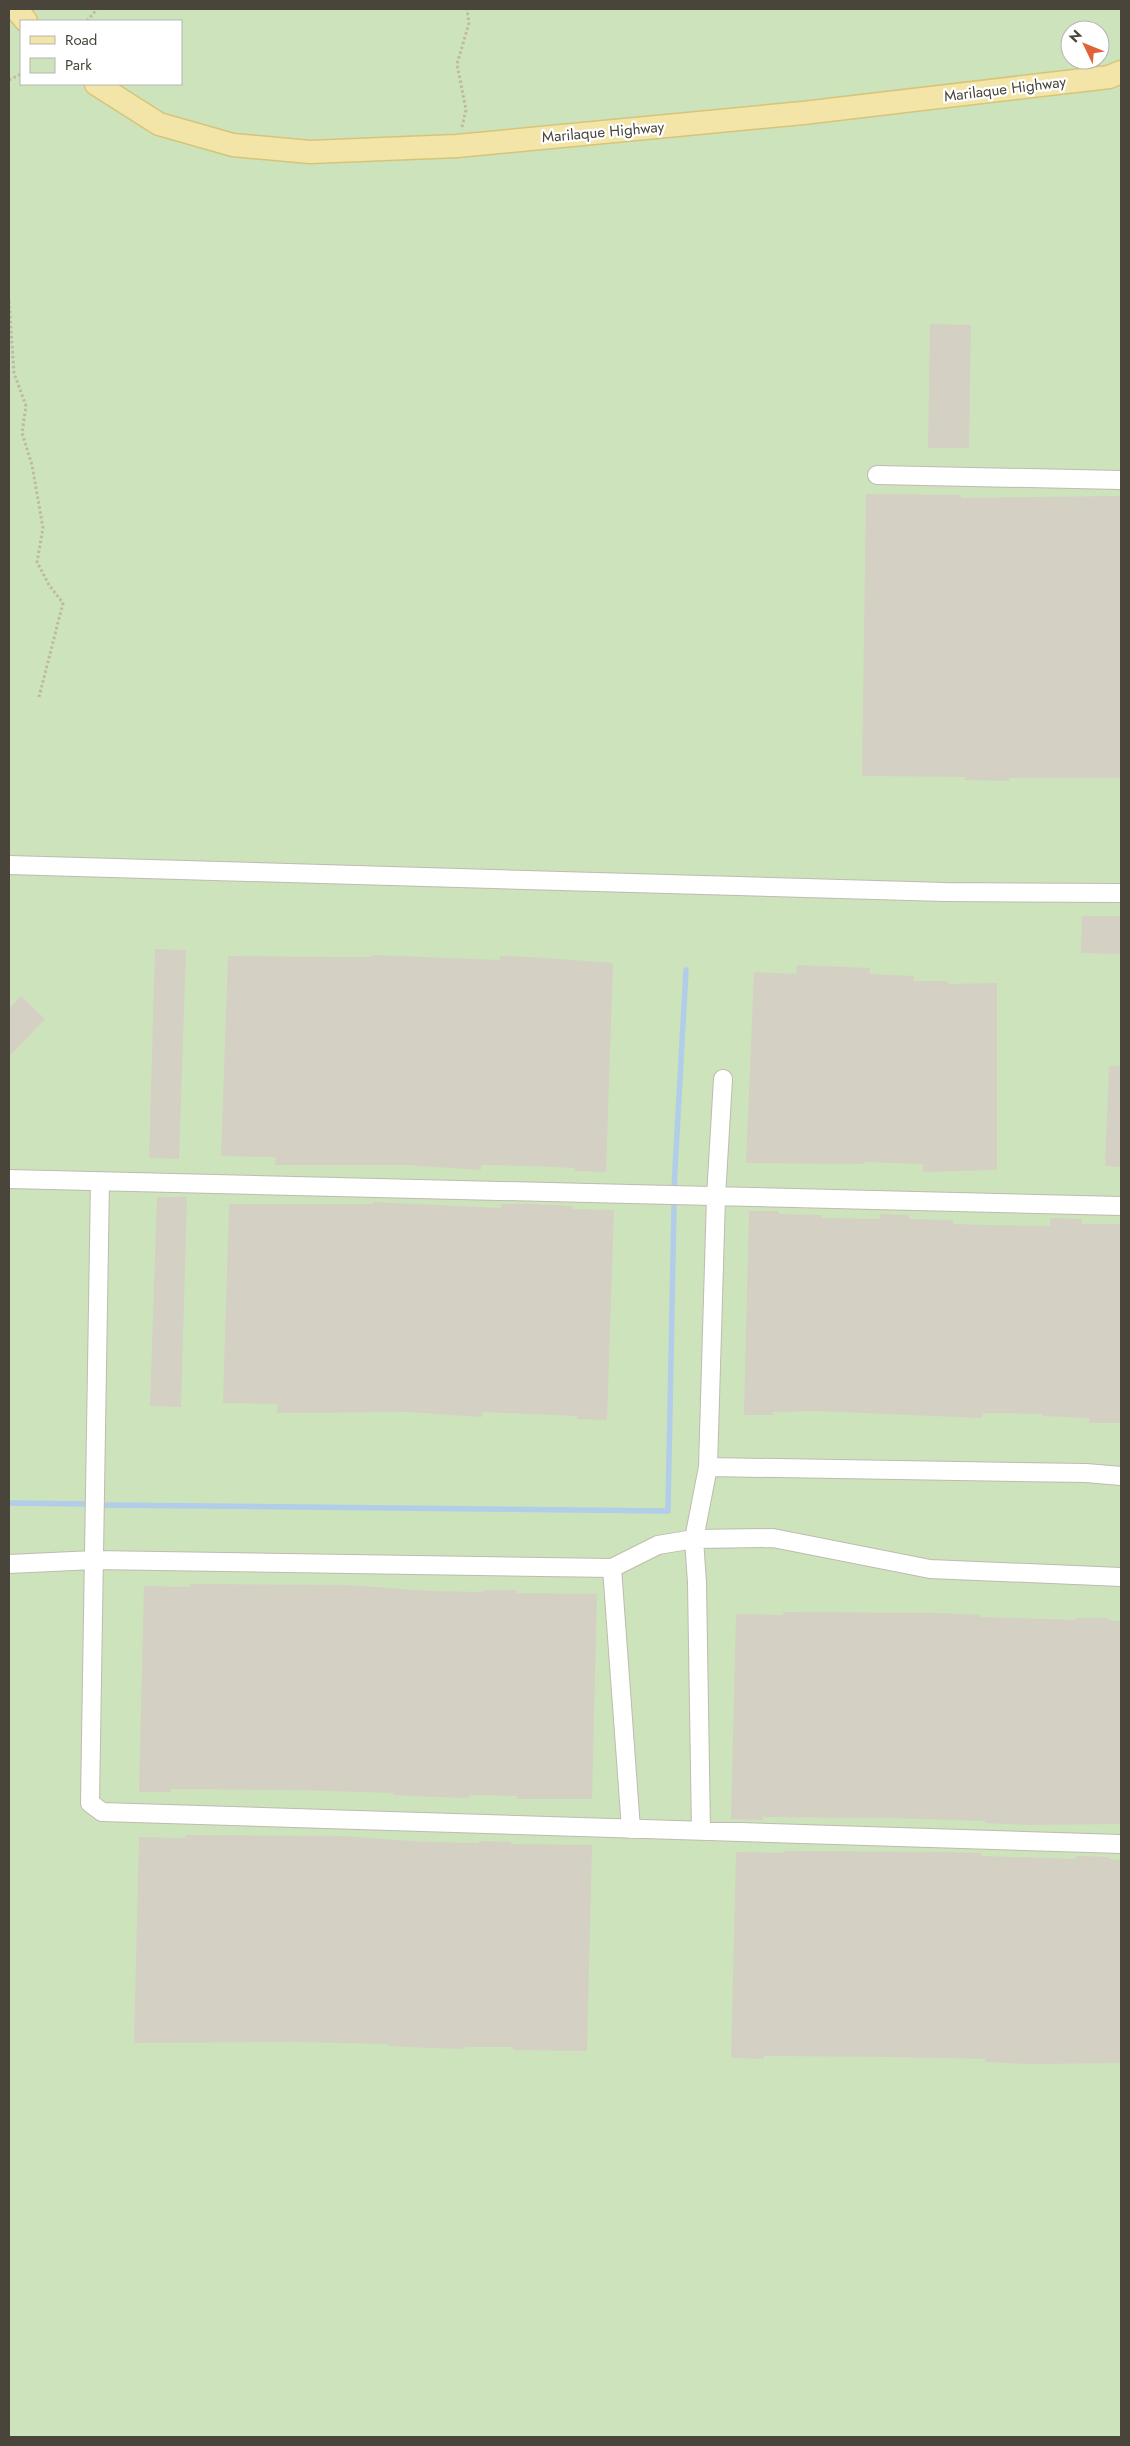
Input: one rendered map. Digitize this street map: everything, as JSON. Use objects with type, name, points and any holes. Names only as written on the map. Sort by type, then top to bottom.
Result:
[{"type":"main road","points":[[16,9],[25,20]]},
{"type":"main road","name":"Marilaque Highway","points":[[98,85],[159,124],[233,145],[310,152],[457,146],[803,113],[1109,77],[1121,72]]},
{"type":"lane","points":[[877,475],[1121,480]]},
{"type":"lane","points":[[9,865],[944,892],[1121,893]]},
{"type":"lane","points":[[702,1831],[697,1583],[694,1539],[708,1467],[716,1197],[723,1079]]},
{"type":"lane","points":[[9,1179],[1121,1206]]},
{"type":"lane","points":[[100,1181],[90,1804],[102,1812],[1121,1844]]},
{"type":"lane","points":[[708,1467],[1076,1473],[1121,1476]]},
{"type":"lane","points":[[9,1564],[94,1560],[612,1568],[658,1544],[694,1539],[773,1538],[930,1569],[1121,1577]]},
{"type":"lane","points":[[612,1568],[631,1829]]},
{"type":"path","points":[[88,20],[97,9]]},
{"type":"path","points":[[457,146],[466,110],[457,64],[469,23],[467,9]]},
{"type":"path","points":[[9,301],[14,373],[26,406],[22,433],[32,465],[43,528],[37,562],[49,585],[64,603],[39,696]]},
{"type":"green space","points":[[9,9],[1121,9],[1121,2437],[9,2437]]},
{"type":"building","points":[[930,324],[971,325],[969,448],[928,448]]},
{"type":"building","points":[[866,494],[961,495],[961,498],[1121,496],[1121,778],[1009,778],[1009,781],[965,780],[965,777],[862,776]]},
{"type":"building","points":[[1082,916],[1121,916],[1121,954],[1081,953]]},
{"type":"building","points":[[155,949],[186,950],[179,1159],[149,1158]]},
{"type":"building","points":[[372,955],[500,960],[500,956],[531,957],[613,963],[606,1172],[575,1171],[575,1168],[535,1166],[481,1165],[481,1170],[406,1165],[275,1165],[276,1157],[221,1156],[228,956],[372,957]]},
{"type":"building","points":[[797,965],[870,968],[870,974],[914,976],[914,981],[948,981],[948,984],[997,983],[997,1170],[923,1172],[923,1164],[864,1162],[864,1164],[746,1163],[754,972],[796,974]]},
{"type":"building","points":[[21,996],[45,1019],[9,1057],[9,1009]]},
{"type":"building","points":[[1109,1066],[1121,1066],[1121,1167],[1105,1166]]},
{"type":"building","points":[[157,1197],[187,1197],[181,1407],[150,1406]]},
{"type":"building","points":[[373,1202],[501,1208],[501,1204],[532,1204],[573,1206],[573,1209],[614,1210],[607,1420],[577,1419],[577,1416],[482,1412],[482,1417],[407,1412],[277,1413],[277,1404],[223,1403],[229,1204],[373,1204]]},
{"type":"building","points":[[749,1211],[779,1211],[779,1214],[822,1215],[822,1218],[880,1219],[880,1214],[909,1215],[909,1219],[953,1220],[953,1224],[1050,1226],[1050,1218],[1082,1219],[1082,1224],[1121,1224],[1121,1423],[1089,1423],[1089,1418],[1042,1416],[1042,1414],[982,1413],[982,1418],[816,1411],[773,1412],[773,1415],[744,1415]]},
{"type":"building","points":[[190,1584],[348,1585],[430,1591],[484,1592],[484,1590],[516,1590],[516,1593],[597,1594],[592,1799],[517,1799],[517,1796],[469,1795],[469,1798],[299,1790],[171,1789],[171,1792],[139,1792],[144,1586],[190,1587]]},
{"type":"building","points":[[783,1612],[940,1613],[981,1615],[981,1617],[1076,1620],[1076,1618],[1109,1618],[1108,1620],[1121,1621],[1121,1824],[1029,1825],[985,1823],[985,1821],[891,1818],[763,1817],[763,1820],[731,1819],[736,1614],[783,1615]]},
{"type":"building","points":[[186,1835],[343,1836],[426,1842],[479,1843],[479,1841],[511,1842],[511,1844],[592,1845],[587,2051],[513,2050],[513,2047],[432,2048],[388,2046],[388,2044],[294,2042],[134,2043],[139,1837],[186,1838]]},
{"type":"building","points":[[783,1851],[981,1853],[981,1856],[1076,1859],[1076,1856],[1109,1857],[1109,1859],[1121,1860],[1121,2063],[1029,2064],[985,2062],[985,2059],[892,2057],[764,2056],[764,2059],[731,2058],[736,1852],[783,1853]]},
{"type":"waterway","points":[[674,1188],[686,970]]},
{"type":"waterway","points":[[103,1505],[668,1511],[674,1206]]},
{"type":"waterway","points":[[9,1503],[86,1504]]}]
